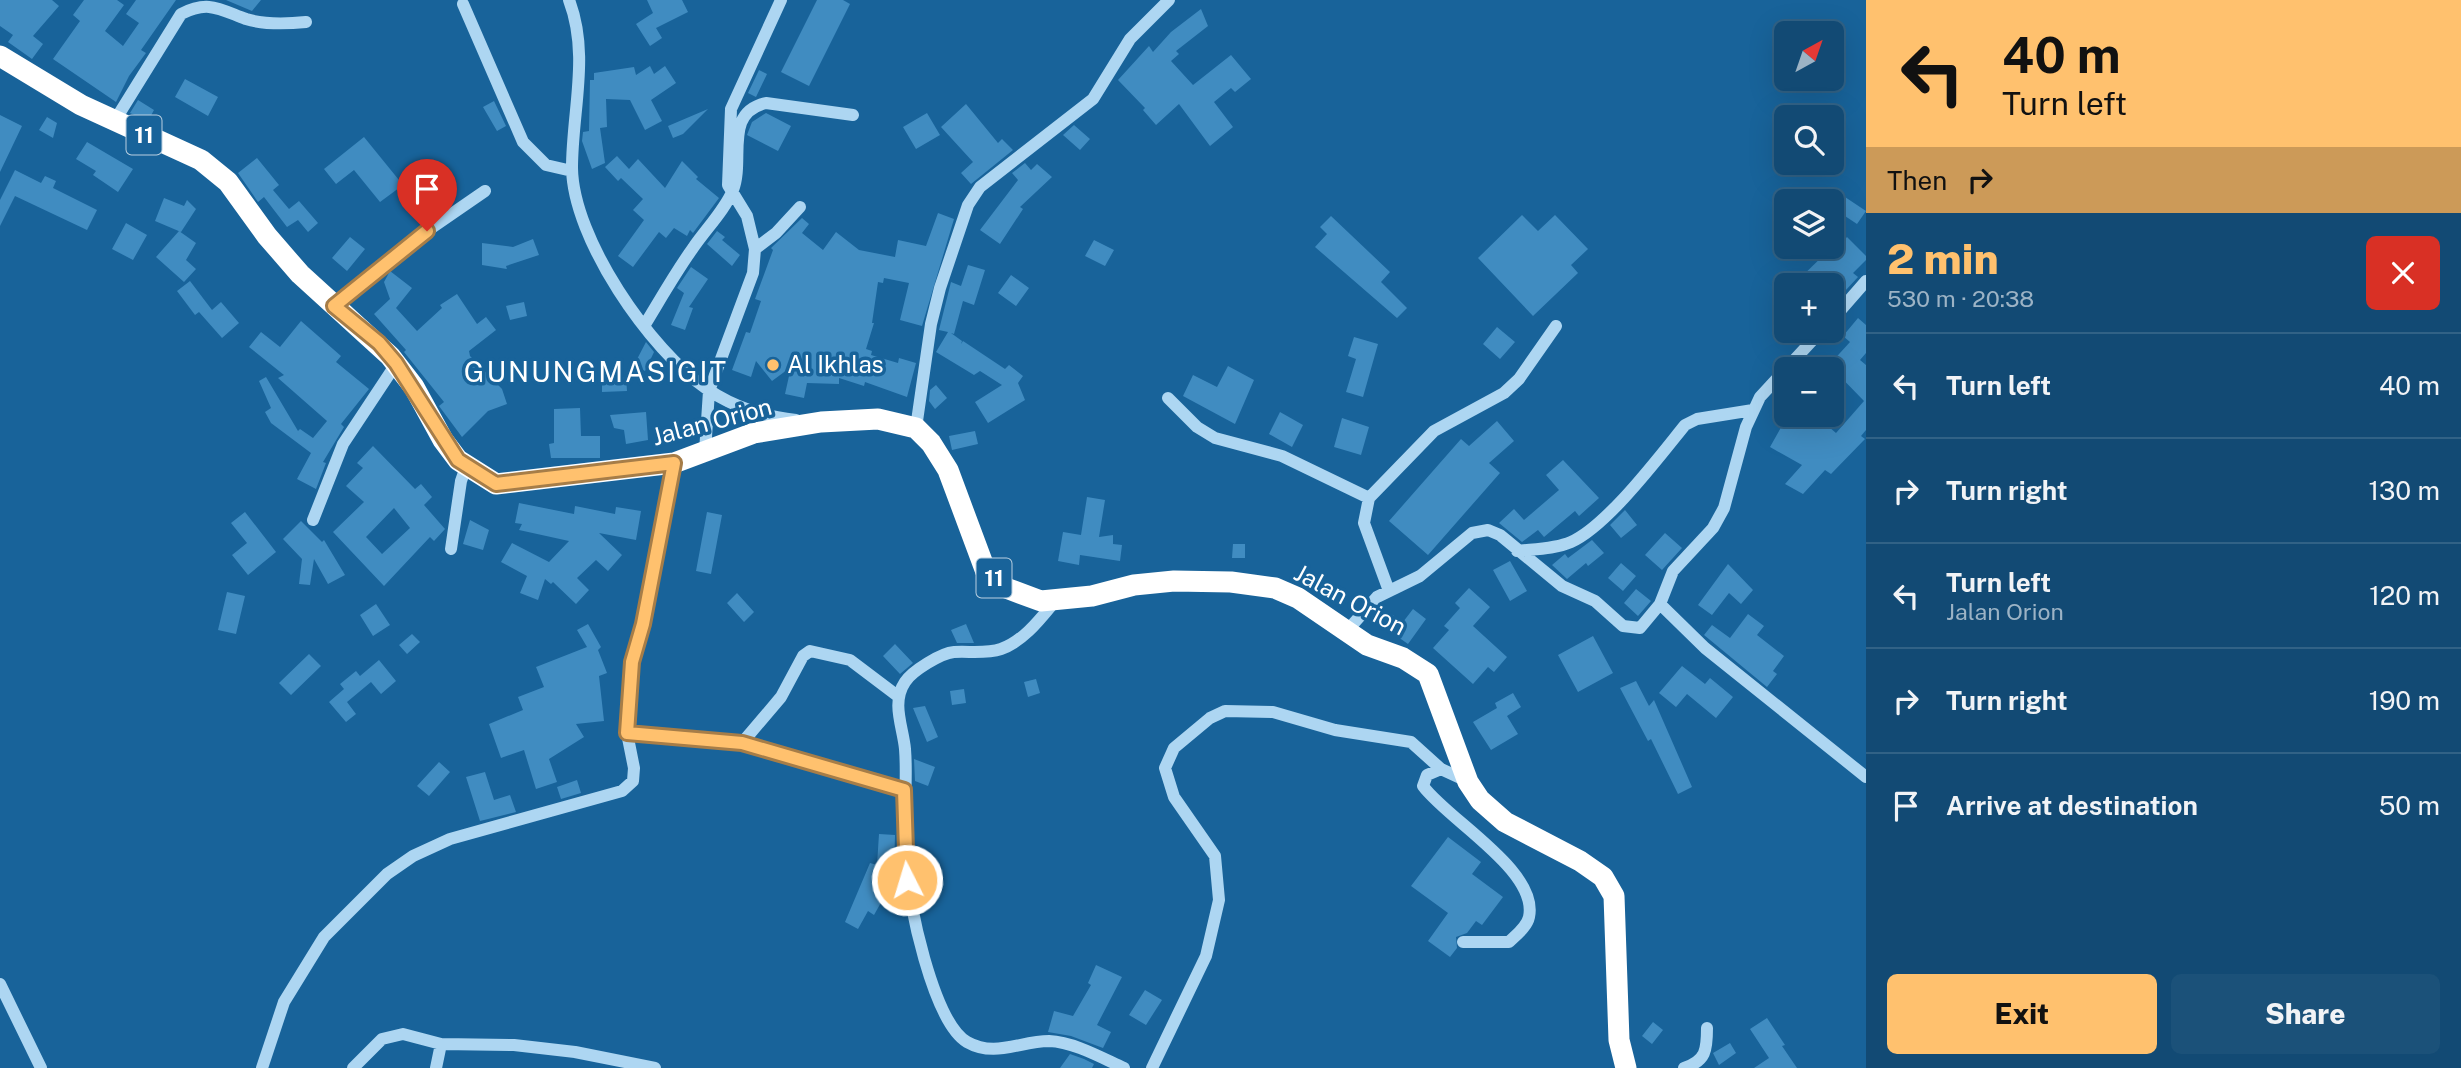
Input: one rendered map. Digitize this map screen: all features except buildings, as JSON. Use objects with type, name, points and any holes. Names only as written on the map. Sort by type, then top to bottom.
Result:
[{"type":"highway","name":"Jalan Orion","points":[[0,56],[52,90],[114,122],[201,160],[219,174],[247,206],[267,236],[334,306],[379,343],[396,363],[414,387],[443,440],[458,460],[496,484],[674,463],[754,433],[821,422],[878,419],[916,428],[931,443],[948,470],[986,572],[1006,588],[1030,598],[1056,600],[1174,581],[1231,582],[1275,588],[1298,598],[1367,645],[1403,658],[1428,674],[1468,782],[1480,800],[1505,822],[1580,861],[1603,877],[1614,896],[1619,1040],[1626,1068]]},
{"type":"street","points":[[569,0],[576,19],[581,74],[572,171],[583,222],[627,307],[690,377],[709,391],[744,410],[771,417],[821,422]]},
{"type":"street","points":[[705,452],[709,391],[753,273],[755,249],[747,216],[728,184],[731,108],[781,0]]},
{"type":"street","points":[[916,428],[931,324],[968,205],[980,187],[1093,99],[1130,39],[1169,0]]},
{"type":"street","points":[[114,122],[188,7],[209,2],[259,22],[306,22]]},
{"type":"street","points":[[463,4],[523,142],[545,165],[572,171]]},
{"type":"street","points":[[644,327],[679,267],[733,192],[738,169],[739,127],[744,114],[752,106],[766,103],[853,115]]},
{"type":"street","points":[[334,306],[411,242],[485,191]]},
{"type":"street","points":[[755,249],[776,233],[800,207]]},
{"type":"street","points":[[1844,306],[1866,281]]},
{"type":"street","points":[[1389,591],[1364,523],[1369,498],[1434,431],[1504,393],[1519,379],[1556,326]]},
{"type":"street","points":[[1346,632],[1377,597],[1419,576],[1472,533],[1488,530],[1500,535],[1544,574],[1595,601],[1617,621],[1631,629],[1640,628],[1647,623],[1660,604],[1673,572],[1713,528],[1724,508],[1753,410],[1776,377],[1809,343]]},
{"type":"street","points":[[313,520],[343,444],[396,363]]},
{"type":"street","points":[[1168,398],[1197,427],[1215,438],[1282,456],[1369,498]]},
{"type":"street","points":[[1517,551],[1553,547],[1583,536],[1620,499],[1685,425],[1697,419],[1753,410]]},
{"type":"street","points":[[262,1068],[284,1002],[324,937],[359,899],[414,856],[450,839],[622,791],[633,781],[634,768],[627,733],[632,662],[643,624],[674,463]]},
{"type":"street","points":[[451,549],[461,481],[467,464]]},
{"type":"street","points":[[1056,600],[1015,642],[1000,650],[950,652],[905,681],[899,697],[898,718],[905,749],[905,859],[910,900],[941,1011],[953,1031],[968,1042],[990,1051],[1050,1041],[1091,1052],[1124,1068]]},
{"type":"street","points":[[1660,604],[1705,648],[1866,777]]},
{"type":"street","points":[[742,743],[781,697],[803,656],[810,651],[850,660],[899,697]]},
{"type":"street","points":[[1152,1068],[1206,956],[1219,900],[1215,856],[1171,789],[1165,768],[1174,748],[1210,718],[1225,712],[1273,712],[1335,730],[1410,742],[1441,769],[1468,782]]},
{"type":"street","points":[[627,733],[742,743],[904,790]]},
{"type":"street","points":[[1441,769],[1427,775],[1423,786],[1513,872],[1530,904],[1529,920],[1509,942],[1463,942]]},
{"type":"street","points":[[0,984],[41,1068]]},
{"type":"street","points":[[1684,1068],[1699,1063],[1704,1056],[1707,1028]]},
{"type":"street","points":[[353,1068],[382,1039],[403,1034],[441,1044],[514,1045],[575,1052],[655,1068]]},
{"type":"street","points":[[436,1068],[441,1044]]},
{"type":"place","name":"Al Ikhlas","points":[[773,365]]},
{"type":"district","name":"GUNUNGMASIGIT","points":[[596,372]]},
{"type":"route","points":[[427,231],[334,306],[379,343],[396,363],[414,387],[443,440],[458,460],[496,484],[674,463],[643,624],[635,643],[628,691],[627,733],[742,743],[904,790],[907,880]]}]
